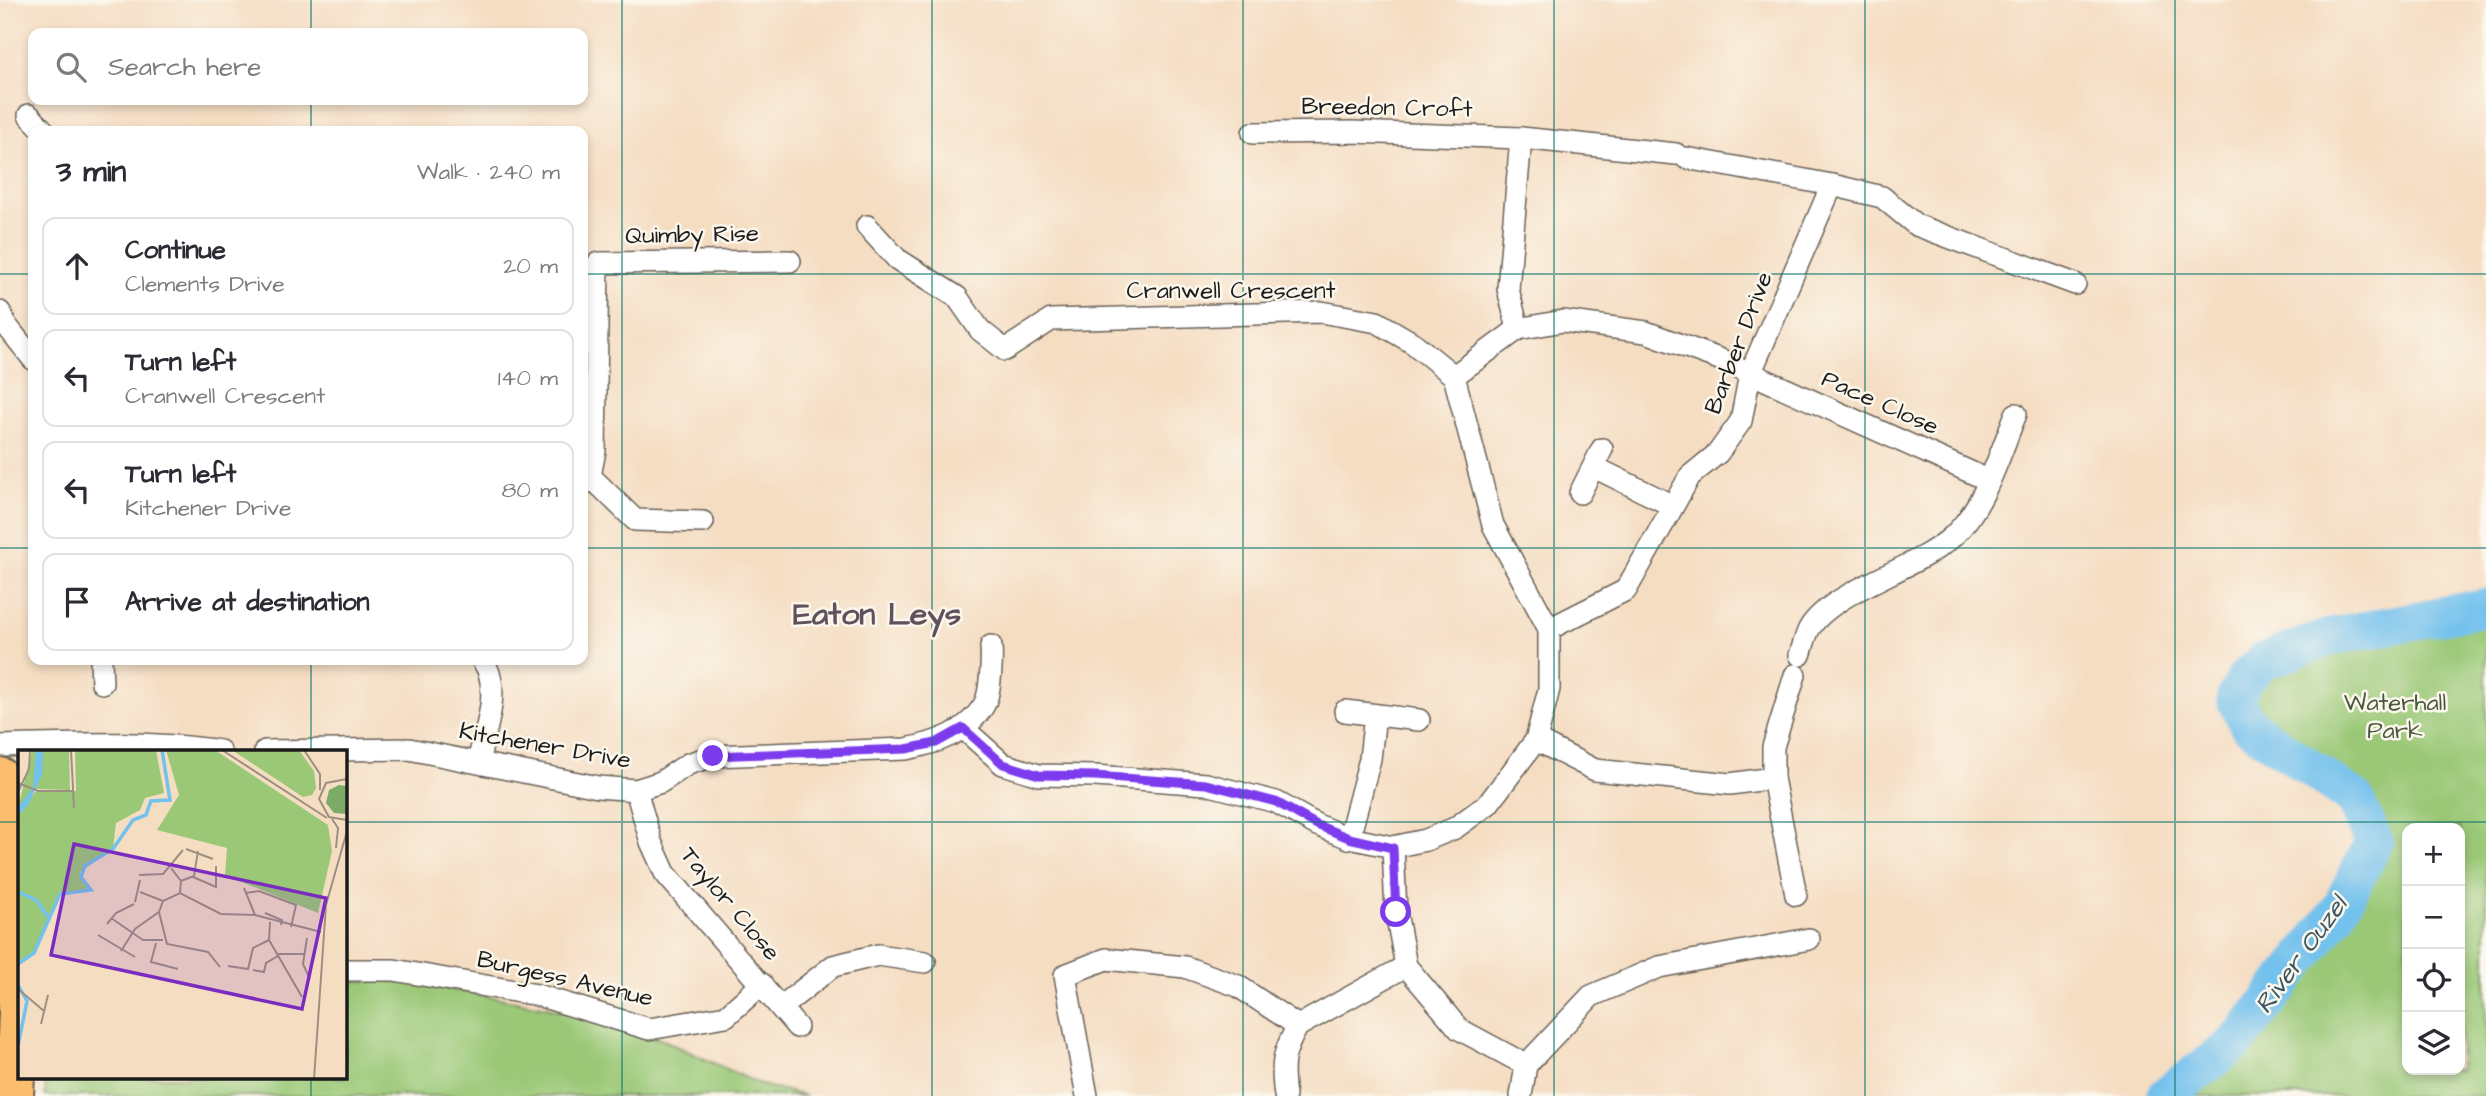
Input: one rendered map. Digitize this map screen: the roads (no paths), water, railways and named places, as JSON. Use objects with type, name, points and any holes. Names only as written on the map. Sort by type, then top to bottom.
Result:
[{"type":"highway","points":[[0,777],[13,809],[18,1013],[14,1096]]},
{"type":"street","points":[[29,115],[39,126]]},
{"type":"street","name":"Breedon Croft","points":[[1253,133],[1352,132],[1521,138],[1681,156],[1832,185]]},
{"type":"street","points":[[963,728],[1003,764],[1039,775],[1206,784],[1276,802],[1317,825],[1349,838],[1393,848],[1426,841],[1455,828],[1488,804],[1536,740],[1549,689],[1549,629],[1493,525],[1454,376],[1518,329],[1508,289],[1521,138]]},
{"type":"street","points":[[1832,185],[1882,197],[1916,225],[2075,284]]},
{"type":"street","name":"Barber Drive","points":[[1549,629],[1626,590],[1690,476],[1718,453],[1741,421],[1750,374],[1832,185]]},
{"type":"street","name":"Cranwell Crescent","points":[[867,226],[897,259],[957,297],[980,330],[1005,350],[1051,320],[1321,313],[1377,322],[1413,343],[1454,376]]},
{"type":"street","name":"Quimby Rise","points":[[588,474],[595,451],[598,263],[790,261]]},
{"type":"street","points":[[0,312],[6,325],[28,353]]},
{"type":"street","name":"Pace Close","points":[[1518,329],[1563,321],[1646,332],[1719,359],[1988,480]]},
{"type":"street","points":[[1796,895],[1773,778],[1773,747],[1809,629],[1829,606],[1912,564],[1952,537],[1975,510],[2016,414]]},
{"type":"street","points":[[1580,493],[1598,458],[1673,506]]},
{"type":"street","name":"Quimby Rise","points":[[588,483],[635,520],[703,522]]},
{"type":"street","name":"Kitchener Drive","points":[[338,750],[409,749],[598,787],[636,790],[661,782],[688,764],[713,756],[906,749],[936,743],[963,728],[986,703],[992,661],[991,646]]},
{"type":"street","points":[[101,665],[102,683]]},
{"type":"street","points":[[478,762],[494,688],[490,669],[486,665]]},
{"type":"street","points":[[1345,711],[1419,720]]},
{"type":"street","points":[[1349,838],[1370,759],[1375,715]]},
{"type":"street","points":[[1536,740],[1595,770],[1730,784],[1773,778]]},
{"type":"street","points":[[0,746],[53,744],[210,750]]},
{"type":"street","points":[[0,766],[18,766]]},
{"type":"street","name":"Taylor Close","points":[[636,790],[651,842],[665,873],[797,1027]]},
{"type":"street","points":[[1393,848],[1396,912],[1406,966],[1459,1028],[1526,1065]]},
{"type":"street","points":[[1521,1096],[1526,1065],[1591,996],[1659,967],[1809,939]]},
{"type":"street","points":[[780,1007],[833,966],[878,955],[925,962]]},
{"type":"street","points":[[1087,1096],[1065,975],[1106,959],[1185,967],[1206,974],[1238,986],[1298,1026]]},
{"type":"street","points":[[1285,1096],[1282,1067],[1289,1041],[1298,1026],[1406,966]]},
{"type":"street","name":"Burgess Avenue","points":[[346,970],[394,970],[537,995],[649,1029],[726,1016],[762,984]]},
{"type":"waterway","name":"River Ouzel","points":[[2165,1096],[2235,1044],[2338,912],[2374,842],[2355,799],[2248,725],[2235,699],[2245,678],[2263,661],[2334,636],[2486,607]]},
{"type":"district","name":"Eaton Leys","points":[[877,614]]},
{"type":"park label","name":"Waterhall Park","points":[[2395,717]]}]
